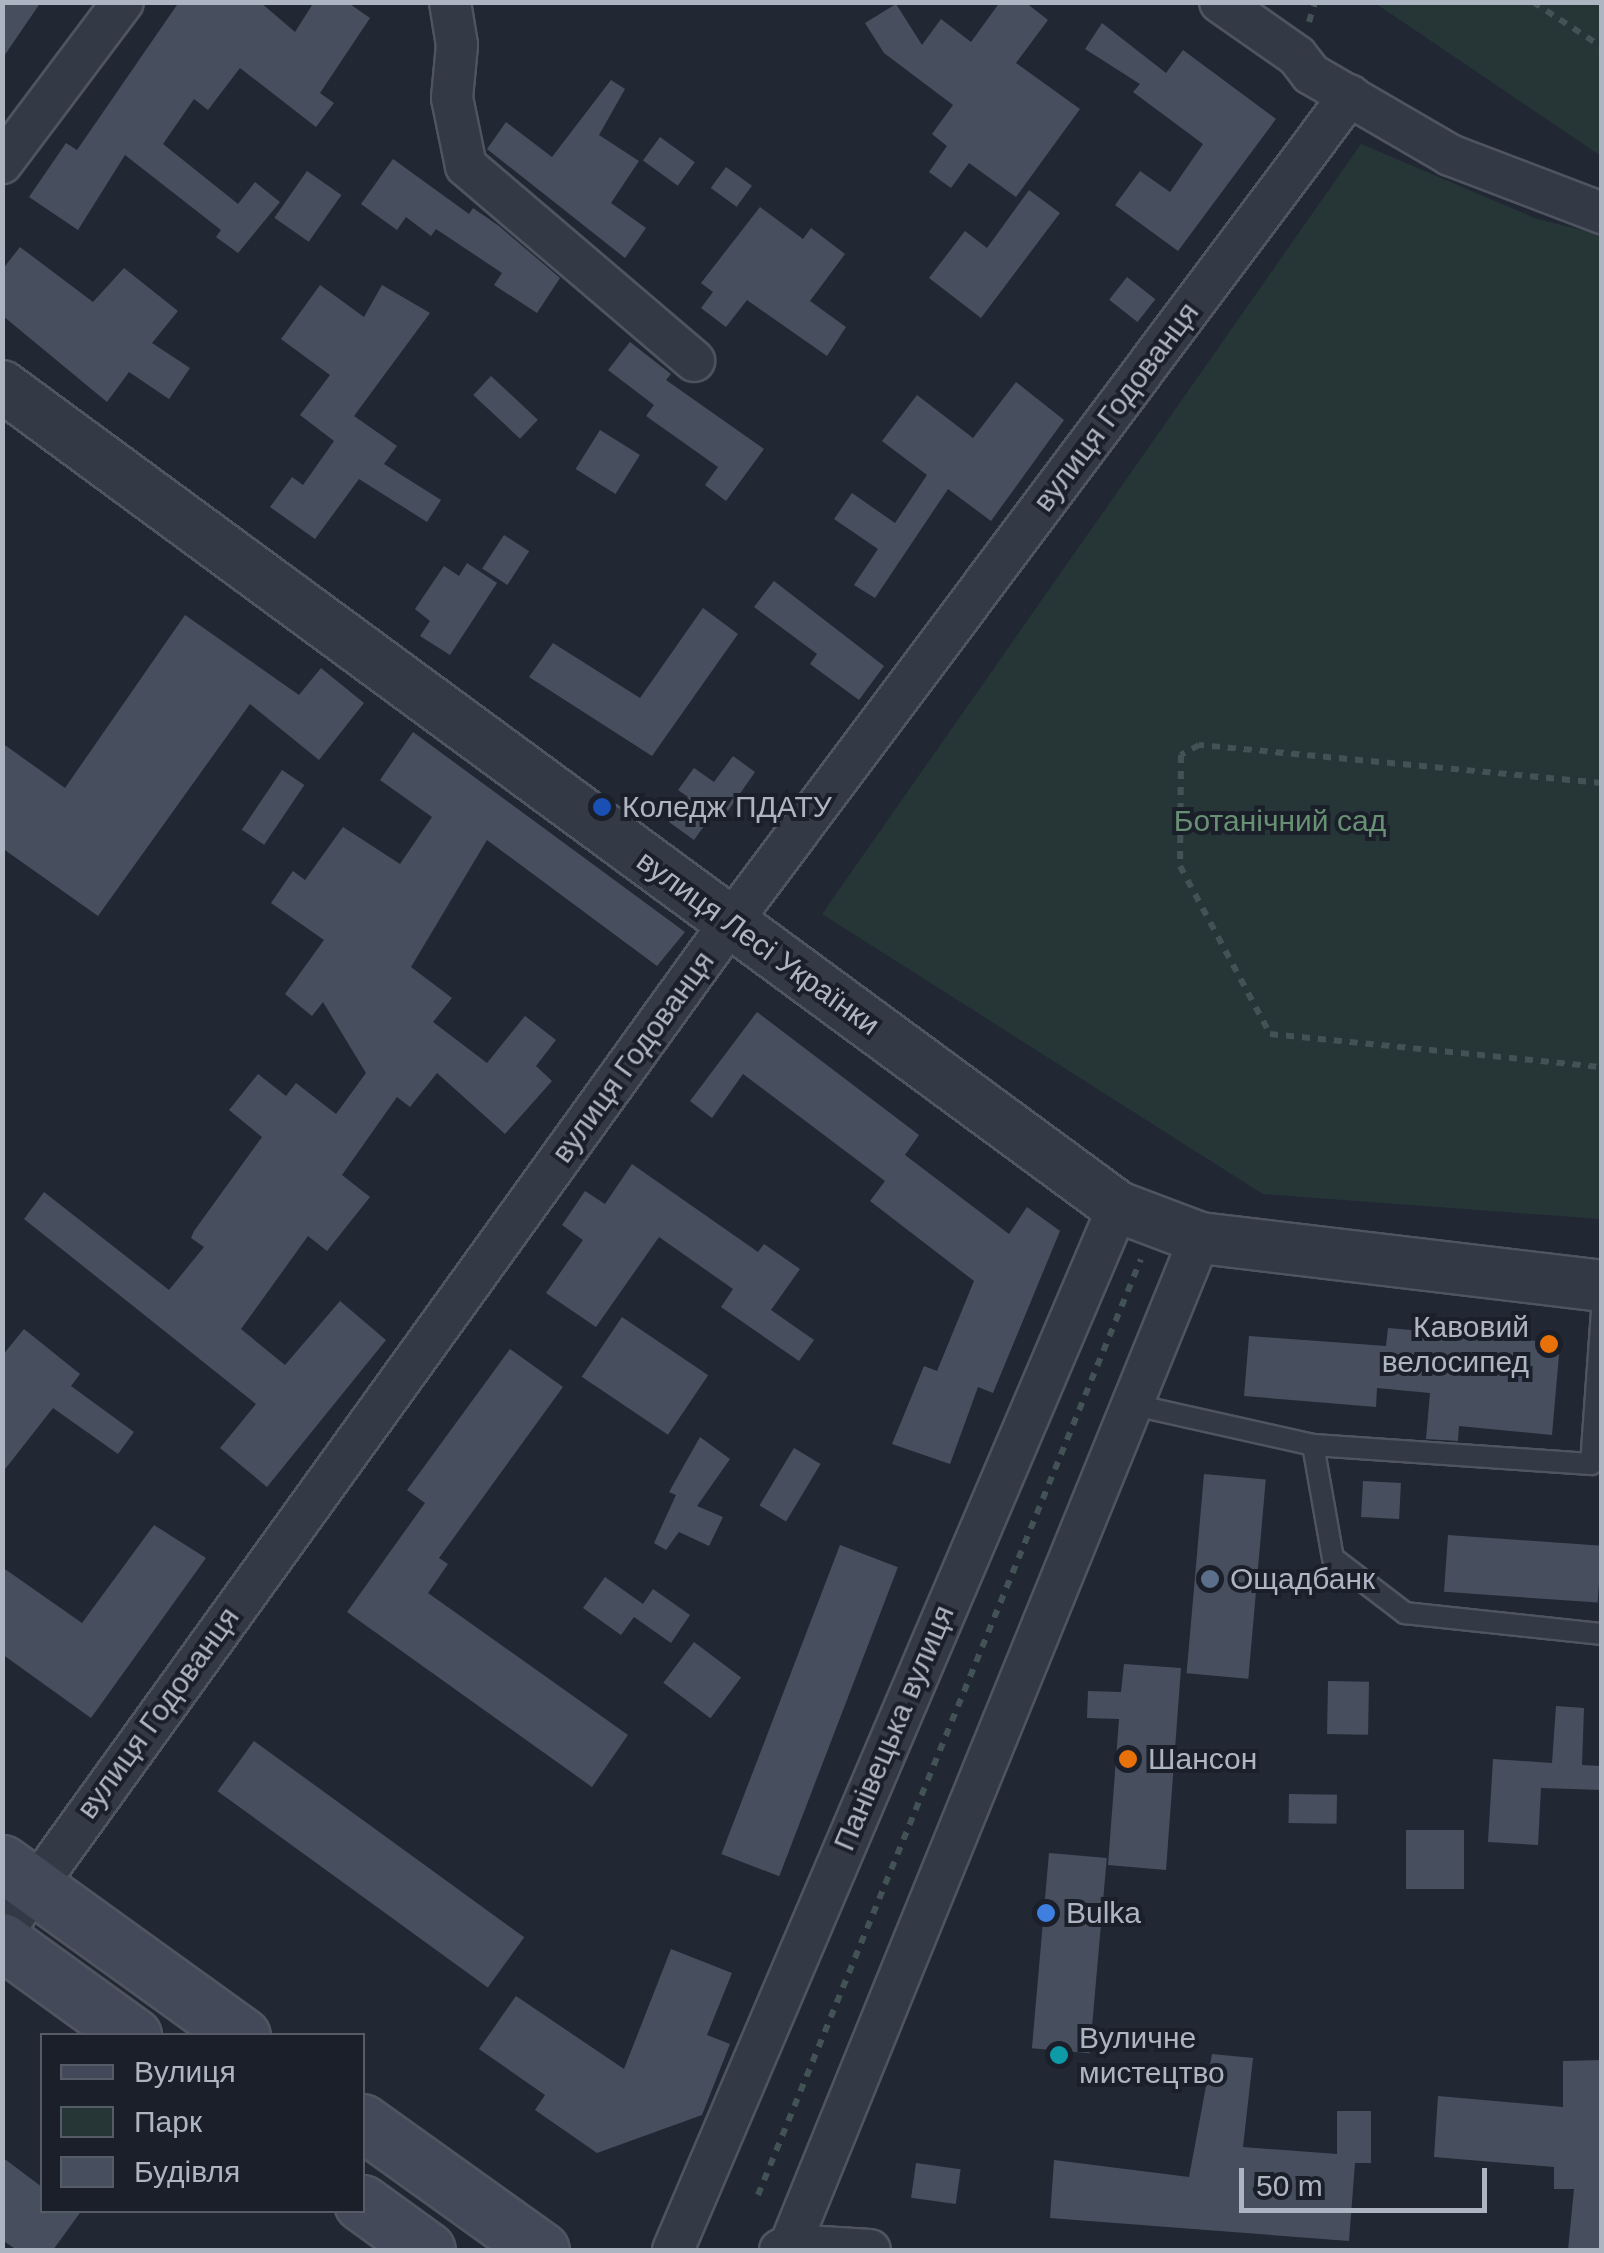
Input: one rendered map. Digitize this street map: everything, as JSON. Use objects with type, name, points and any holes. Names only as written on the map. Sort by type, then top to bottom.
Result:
[{"type":"main road","points":[[19,1875],[238,2033]]},
{"type":"main road","points":[[2,1937],[129,2033]]},
{"type":"main road","points":[[365,2124],[542,2250]]},
{"type":"main road","points":[[365,2205],[427,2250]]},
{"type":"street","points":[[2,163],[124,2]]},
{"type":"street","points":[[450,2],[457,45],[452,98],[466,166],[694,361]]},
{"type":"street","points":[[1220,2],[1296,56],[1310,74],[1450,155],[1602,213]]},
{"type":"street","name":"вулиця Годованця","points":[[2,1937],[19,1875],[1350,96]]},
{"type":"street","name":"вулиця Лесі Українки","points":[[2,386],[1118,1207],[1200,1238],[1602,1286]]},
{"type":"street","name":"Панівецька вулиця","points":[[673,2250],[1118,1207]]},
{"type":"street","points":[[870,2250],[785,2248],[1200,1238]]},
{"type":"lane","points":[[1134,1405],[1312,1446],[1596,1464],[1602,1311]]},
{"type":"lane","points":[[1312,1446],[1333,1558],[1405,1613],[1602,1634]]},
{"type":"path","points":[[1533,2],[1602,47]]},
{"type":"path","points":[[1602,783],[1198,745],[1181,755],[1180,866],[1270,1034],[1602,1068]]},
{"type":"path","points":[[758,2194],[1145,1248]]},
{"type":"green space","points":[[1375,3],[1601,3],[1601,156]]},
{"type":"green space","name":"Ботанічний сад","points":[[1361,144],[1537,219],[1601,235],[1601,1219],[1263,1194],[822,914]]},
{"type":"building","points":[[2,2],[41,2],[2,59]]},
{"type":"building","points":[[179,2],[260,2],[295,32],[314,2],[347,2],[370,18],[320,93],[334,103],[316,127],[240,68],[208,110],[194,99],[163,144],[238,204],[255,182],[280,202],[238,253],[216,237],[221,230],[125,155],[78,230],[29,197],[66,143],[77,150]]},
{"type":"building","points":[[1000,2],[1025,2],[1048,20],[1016,63],[1080,109],[1016,197],[969,163],[951,188],[929,172],[947,146],[932,134],[953,105],[884,53],[865,23],[896,4],[922,45],[941,19],[971,42]]},
{"type":"building","points":[[1102,23],[1166,73],[1183,50],[1276,119],[1178,251],[1115,205],[1140,171],[1170,192],[1203,144],[1133,92],[1140,84],[1085,49]]},
{"type":"building","points":[[611,80],[625,89],[599,135],[639,161],[611,203],[646,228],[625,258],[487,149],[506,122],[552,157]]},
{"type":"building","points":[[660,137],[695,162],[678,186],[643,160]]},
{"type":"building","points":[[393,159],[469,214],[473,208],[499,226],[560,278],[537,313],[494,285],[502,273],[436,229],[431,236],[406,217],[397,230],[361,204]]},
{"type":"building","points":[[726,167],[752,186],[737,207],[711,188]]},
{"type":"building","points":[[307,171],[341,195],[309,242],[274,218]]},
{"type":"building","points":[[1029,190],[1060,213],[981,318],[929,278],[965,231],[987,248]]},
{"type":"building","points":[[760,207],[803,239],[811,228],[845,254],[810,301],[846,327],[827,356],[747,300],[726,327],[701,308],[713,292],[701,283]]},
{"type":"building","points":[[20,247],[93,302],[124,268],[178,311],[152,343],[190,368],[169,399],[129,372],[107,402],[3,316],[2,270]]},
{"type":"building","points":[[1127,277],[1155,299],[1138,322],[1109,300]]},
{"type":"building","points":[[320,285],[364,317],[382,285],[430,313],[354,416],[397,446],[384,464],[441,500],[427,522],[359,479],[315,539],[270,507],[292,477],[303,485],[334,441],[300,415],[330,375],[281,339]]},
{"type":"building","points":[[630,342],[671,374],[666,380],[764,449],[726,501],[705,485],[718,467],[646,416],[654,405],[608,370]]},
{"type":"building","points":[[491,376],[538,420],[520,439],[473,395]]},
{"type":"building","points":[[1016,382],[1064,420],[991,521],[948,489],[875,598],[854,585],[878,549],[834,519],[852,493],[895,523],[927,475],[882,441],[917,395],[973,438]]},
{"type":"building","points":[[600,430],[640,455],[615,494],[576,469]]},
{"type":"building","points":[[504,535],[529,551],[507,585],[482,569]]},
{"type":"building","points":[[467,563],[497,583],[450,655],[420,636],[430,621],[415,609],[444,566],[459,576]]},
{"type":"building","points":[[774,581],[884,666],[859,700],[810,664],[817,654],[754,607]]},
{"type":"building","points":[[703,608],[738,634],[652,756],[529,677],[553,643],[640,698]]},
{"type":"building","points":[[185,615],[299,695],[321,668],[364,703],[319,760],[250,704],[98,916],[2,848],[2,743],[65,788]]},
{"type":"building","points":[[413,732],[685,932],[657,966],[487,840],[411,967],[452,998],[433,1022],[487,1063],[525,1016],[556,1040],[536,1066],[552,1081],[505,1134],[437,1073],[410,1107],[397,1097],[342,1175],[370,1197],[327,1251],[308,1236],[241,1329],[285,1365],[340,1301],[386,1340],[267,1487],[220,1448],[256,1404],[24,1219],[44,1192],[169,1290],[204,1247],[191,1238],[194,1231],[262,1137],[229,1110],[258,1074],[286,1096],[296,1083],[336,1114],[366,1073],[323,1002],[312,1016],[285,994],[324,940],[271,903],[293,871],[305,880],[343,827],[400,864],[432,817],[380,780]]},
{"type":"building","points":[[733,756],[755,772],[721,821],[712,815],[694,840],[669,822],[688,797],[678,790],[694,768],[714,782]]},
{"type":"building","points":[[282,770],[304,785],[264,845],[242,830]]},
{"type":"building","points":[[757,1012],[919,1135],[905,1155],[1009,1234],[1027,1207],[1060,1231],[993,1393],[978,1387],[950,1464],[892,1444],[924,1366],[937,1371],[974,1281],[870,1201],[885,1181],[743,1074],[712,1118],[690,1101]]},
{"type":"building","points":[[632,1164],[758,1252],[764,1244],[800,1269],[771,1310],[814,1340],[799,1361],[721,1307],[733,1289],[659,1237],[596,1327],[546,1293],[583,1240],[562,1225],[585,1191],[605,1204]]},
{"type":"building","points":[[622,1317],[708,1375],[668,1435],[582,1377]]},
{"type":"building","points":[[1388,1328],[1560,1343],[1552,1435],[1459,1426],[1458,1441],[1426,1439],[1430,1393],[1377,1388],[1376,1407],[1244,1396],[1249,1336],[1386,1346]]},
{"type":"building","points":[[24,1329],[80,1374],[71,1386],[134,1432],[118,1454],[53,1408],[2,1473],[2,1356]]},
{"type":"building","points":[[510,1349],[563,1387],[439,1558],[448,1564],[428,1593],[628,1735],[592,1787],[347,1612],[425,1503],[407,1490]]},
{"type":"building","points":[[700,1437],[730,1459],[697,1506],[723,1517],[709,1546],[679,1532],[666,1550],[654,1543],[676,1495],[669,1492]]},
{"type":"building","points":[[794,1448],[821,1464],[786,1521],[759,1505]]},
{"type":"building","points":[[1204,1474],[1266,1479],[1248,1679],[1187,1673]]},
{"type":"building","points":[[1363,1481],[1401,1483],[1399,1519],[1361,1517]]},
{"type":"building","points":[[154,1525],[206,1558],[91,1718],[2,1654],[2,1567],[82,1623]]},
{"type":"building","points":[[1448,1535],[1602,1546],[1598,1603],[1444,1592]]},
{"type":"building","points":[[840,1545],[898,1567],[779,1876],[721,1854]]},
{"type":"building","points":[[605,1577],[643,1604],[653,1589],[690,1615],[671,1643],[634,1617],[621,1635],[583,1608]]},
{"type":"building","points":[[694,1642],[741,1678],[710,1718],[663,1683]]},
{"type":"building","points":[[1124,1664],[1181,1668],[1166,1870],[1108,1865],[1119,1719],[1087,1718],[1088,1691],[1121,1692]]},
{"type":"building","points":[[1328,1681],[1369,1682],[1368,1735],[1327,1734]]},
{"type":"building","points":[[1556,1706],[1584,1708],[1582,1765],[1602,1766],[1602,1790],[1541,1788],[1538,1845],[1488,1842],[1493,1759],[1552,1763]]},
{"type":"building","points":[[254,1741],[524,1937],[488,1987],[218,1791]]},
{"type":"building","points":[[1289,1794],[1337,1795],[1336,1824],[1288,1823]]},
{"type":"building","points":[[1406,1830],[1464,1830],[1464,1889],[1406,1889]]},
{"type":"building","points":[[1049,1853],[1107,1858],[1090,2053],[1032,2048]]},
{"type":"building","points":[[671,1949],[732,1973],[707,2035],[730,2044],[702,2115],[597,2153],[535,2110],[545,2095],[479,2049],[516,1996],[624,2069]]},
{"type":"building","points":[[1212,2054],[1253,2058],[1243,2147],[1337,2154],[1337,2111],[1371,2111],[1371,2163],[1355,2163],[1349,2241],[1050,2218],[1054,2160],[1189,2177]]},
{"type":"building","points":[[1602,2060],[1602,2250],[1568,2250],[1574,2189],[1554,2189],[1554,2167],[1434,2157],[1438,2096],[1563,2107],[1563,2061]]},
{"type":"building","points":[[2,2157],[40,2186],[40,2213],[80,2213],[53,2250],[17,2250],[2,2240]]},
{"type":"building","points":[[916,2163],[961,2169],[956,2204],[911,2198]]},
{"type":"place","name":"Коледж ПДАТУ","points":[[602,807]]},
{"type":"place","name":"Кавовий велосипед","points":[[1549,1344]]},
{"type":"place","name":"Ощадбанк","points":[[1210,1579]]},
{"type":"place","name":"Шансон","points":[[1128,1759]]},
{"type":"place","name":"Bulka","points":[[1046,1913]]},
{"type":"place","name":"Вуличне мистецтво","points":[[1059,2055]]}]
